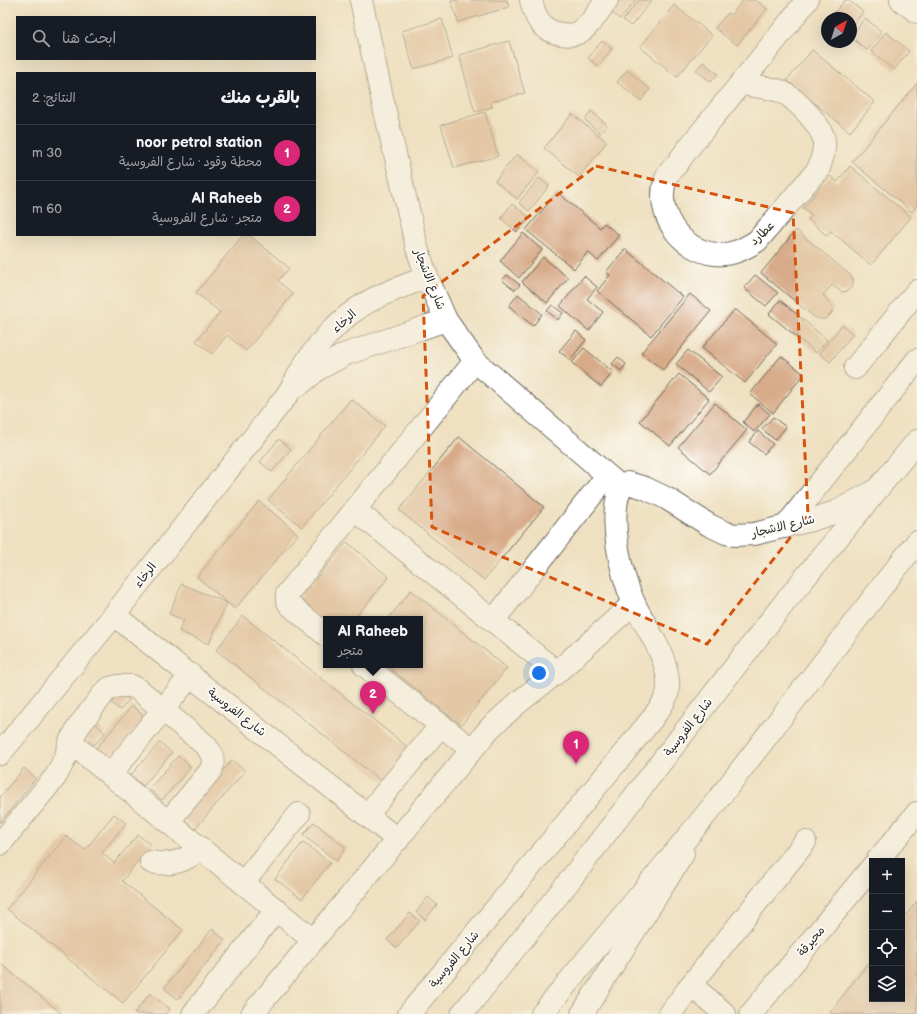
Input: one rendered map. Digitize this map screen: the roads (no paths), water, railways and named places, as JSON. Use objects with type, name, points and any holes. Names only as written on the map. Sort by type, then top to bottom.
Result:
[{"type":"main road","name":"شارع الاشجار","points":[[361,0],[415,240],[427,278],[446,320],[475,361],[614,481],[645,488],[666,498],[709,525],[726,533],[754,534],[811,520],[836,512],[880,487]]},
{"type":"main road","points":[[531,0],[536,18],[543,27],[557,34],[567,35],[577,33],[586,26],[607,0]]},
{"type":"main road","name":"عطارد","points":[[763,56],[781,91],[804,109],[818,127],[824,139],[824,154],[819,168],[757,241],[745,249],[730,253],[715,254],[701,251],[688,244],[677,234],[669,221],[664,207],[663,192],[666,178],[807,0]]},
{"type":"main road","points":[[901,0],[917,12]]},
{"type":"main road","name":"عطارد","points":[[740,84],[781,91]]},
{"type":"main road","name":"الرخاء","points":[[0,754],[114,614],[288,395],[309,357],[354,310],[374,299],[427,278]]},
{"type":"main road","points":[[855,368],[917,291]]},
{"type":"main road","name":"الرخاء","points":[[288,395],[318,369],[346,354],[446,320]]},
{"type":"main road","points":[[785,527],[917,360]]},
{"type":"main road","points":[[323,632],[290,605],[287,600],[288,594],[475,361]]},
{"type":"main road","name":"شارع الفروسية","points":[[462,1014],[563,889],[785,602],[917,441]]},
{"type":"main road","points":[[252,1014],[490,728],[507,712],[557,672],[634,603],[627,586],[617,546],[617,495],[614,481]]},
{"type":"main road","points":[[493,621],[614,481]]},
{"type":"main road","points":[[355,510],[557,672]]},
{"type":"main road","points":[[542,1014],[713,806],[917,542]]},
{"type":"main road","name":"شارع الفروسية","points":[[409,1014],[652,719],[661,706],[668,691],[667,674],[661,653],[634,603]]},
{"type":"main road","name":"شارع الفروسية","points":[[114,614],[398,840]]},
{"type":"main road","points":[[368,668],[471,749]]},
{"type":"main road","points":[[110,775],[191,675]]},
{"type":"main road","points":[[0,844],[56,776],[70,742],[84,717],[104,693],[110,688],[118,686],[132,686],[138,690],[204,744],[212,753],[214,760],[211,770],[168,822]]},
{"type":"main road","points":[[367,815],[441,725]]},
{"type":"main road","points":[[70,742],[313,940]]},
{"type":"main road","points":[[582,1014],[713,806]]},
{"type":"main road","points":[[880,858],[917,813]]},
{"type":"main road","points":[[243,883],[299,814]]},
{"type":"main road","points":[[670,1014],[691,985],[805,842]]},
{"type":"main road","points":[[150,862],[169,864],[178,862],[187,858],[200,848]]},
{"type":"main road","name":"محيرقة","points":[[751,1014],[869,871]]},
{"type":"main road","points":[[193,1014],[276,910]]},
{"type":"main road","points":[[691,985],[725,1014]]},
{"type":"place","name":"Al Raheeb","points":[[373,714]]},
{"type":"place","name":"noor petrol station","points":[[576,764]]}]
